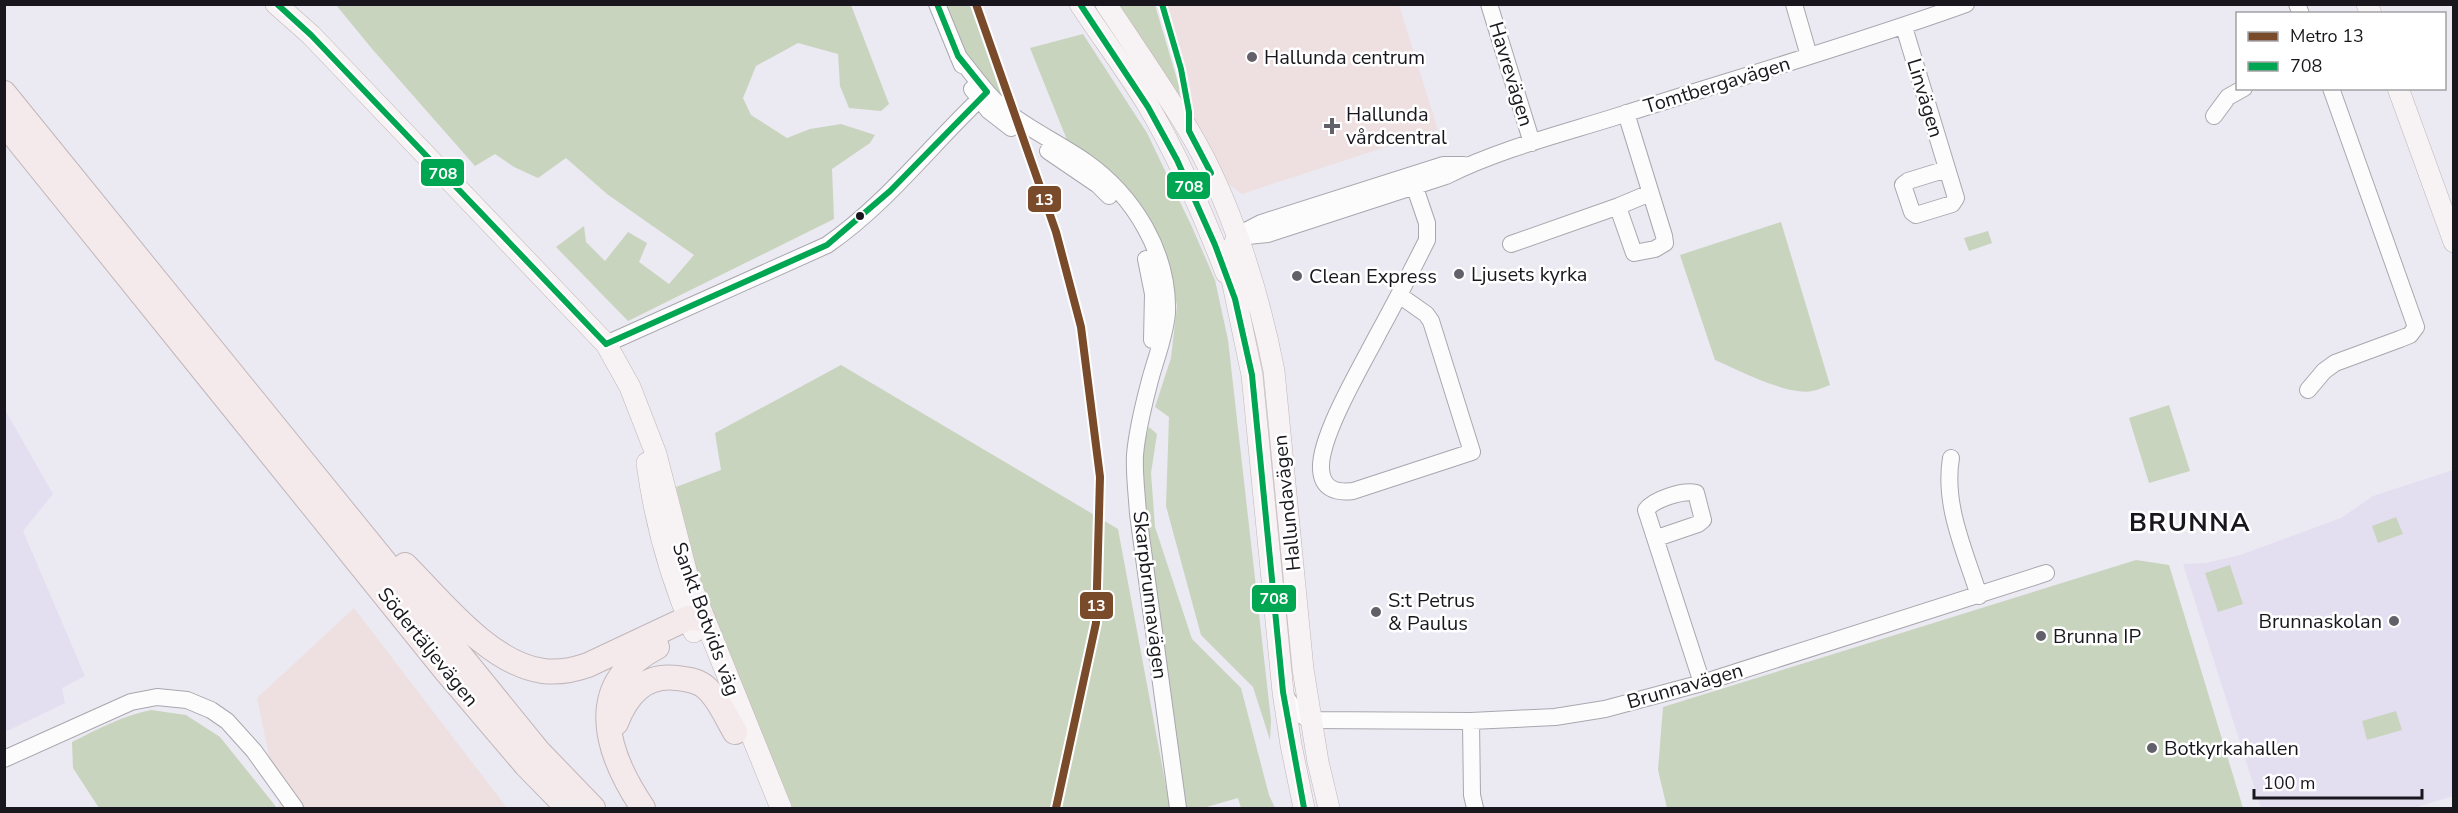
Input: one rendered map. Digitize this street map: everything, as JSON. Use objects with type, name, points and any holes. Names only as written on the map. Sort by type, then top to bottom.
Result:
[{"type":"highway","points":[[4,93],[302,476],[477,637],[505,657],[529,667],[542,671],[571,671],[695,622]]},
{"type":"highway","points":[[4,123],[538,751],[593,808]]},
{"type":"highway","name":"Södertäljevägen","points":[[302,476],[446,671],[526,765],[568,808]]},
{"type":"highway","points":[[643,808],[625,780],[611,746],[607,725],[613,693],[618,681],[639,657],[695,622]]},
{"type":"highway","points":[[446,671],[490,736],[548,808]]},
{"type":"highway","points":[[611,746],[615,724],[630,695],[644,682],[659,677],[690,679],[704,686],[716,699],[735,732]]},
{"type":"main road","name":"Sankt Botvids väg","points":[[276,4],[311,35],[606,344],[630,387],[656,454],[695,622],[735,732],[770,808]]},
{"type":"main road","name":"Hallundavägen","points":[[1080,4],[1148,107],[1194,195],[1235,299]]},
{"type":"main road","name":"Hallundavägen","points":[[1107,4],[1189,131],[1215,181],[1237,237],[1266,331],[1274,371],[1303,669],[1310,720],[1329,808]]},
{"type":"main road","points":[[2399,90],[2454,242]]},
{"type":"main road","name":"Hallundavägen","points":[[1148,107],[1188,154],[1223,229],[1237,237]]},
{"type":"main road","name":"Hallundavägen","points":[[1237,237],[1228,258],[1252,375],[1283,692],[1304,808]]},
{"type":"main road","name":"Sankt Botvids väg","points":[[695,622],[781,808]]},
{"type":"street","name":"Skarpbrunnavägen","points":[[937,4],[969,83],[983,96],[1000,121],[1098,185],[1116,202],[1131,223],[1149,269],[1154,316],[1149,383],[1135,455],[1138,505],[1178,808]]},
{"type":"street","name":"Havrevägen","points":[[1489,4],[1532,143]]},
{"type":"street","points":[[1794,4],[1809,56]]},
{"type":"street","name":"Tomtbergavägen","points":[[1237,237],[1413,181],[1446,176],[1468,165],[1532,143],[1904,27],[1966,4]]},
{"type":"street","name":"Linvägen","points":[[1904,27],[1947,169]]},
{"type":"street","points":[[2214,116],[2228,97],[2240,90]]},
{"type":"street","points":[[2308,390],[2324,371],[2335,363],[2410,335],[2416,327],[2332,90]]},
{"type":"street","points":[[606,344],[828,244],[846,232],[876,205],[983,96]]},
{"type":"street","points":[[1619,206],[1634,253],[1656,249],[1665,243],[1626,113]]},
{"type":"street","points":[[1215,181],[1230,210],[1237,218],[1264,229],[1254,250],[1253,261],[1266,331]]},
{"type":"street","points":[[1399,295],[1426,314],[1431,321],[1472,452],[1353,491],[1340,493],[1330,490],[1323,480],[1321,469],[1332,425],[1426,240],[1427,223],[1413,181]]},
{"type":"street","points":[[1511,244],[1650,193]]},
{"type":"street","points":[[1951,458],[1948,477],[1949,497],[1979,596]]},
{"type":"street","points":[[1657,538],[1702,683]]},
{"type":"street","name":"Brunnavägen","points":[[1310,720],[1471,721],[1555,717],[1605,708],[1702,683],[2046,573]]},
{"type":"street","points":[[1283,692],[1295,710],[1310,720],[1291,745]]},
{"type":"street","points":[[4,759],[131,702],[157,697],[187,700],[227,721],[255,751],[295,808]]},
{"type":"street","points":[[1471,721],[1472,795],[1475,808]]},
{"type":"shaded area","points":[[1167,5],[1399,5],[1438,130],[1242,194],[1221,179],[1195,128],[1188,77]]},
{"type":"shaded area","points":[[4,408],[53,494],[23,531],[85,676],[62,688],[65,703],[5,732]]},
{"type":"shaded area","points":[[2453,470],[2453,796],[2414,808],[2261,808],[2183,564],[2206,563],[2240,555],[2341,518],[2373,496]]},
{"type":"shaded area","points":[[354,608],[507,808],[280,808],[257,698]]},
{"type":"green space","points":[[336,5],[851,5],[889,104],[881,111],[849,108],[840,86],[838,54],[798,43],[756,66],[743,98],[751,115],[787,138],[810,129],[841,124],[875,135],[870,143],[832,169],[834,219],[628,321],[556,247],[584,226],[586,242],[605,261],[628,232],[647,243],[639,262],[669,284],[694,255],[607,194],[566,158],[538,178],[514,167],[495,154],[475,166]]},
{"type":"green space","points":[[943,5],[970,5],[1003,100],[965,55]]},
{"type":"green space","points":[[1115,5],[1155,5],[1179,86],[1180,99]]},
{"type":"green space","points":[[1083,34],[1147,133],[1215,280],[1228,340],[1271,720],[1270,740],[1253,687],[1201,635],[1166,506],[1169,417],[1155,407],[1171,358],[1177,306],[1166,256],[1069,145],[1030,48]]},
{"type":"green space","points":[[1781,222],[1830,385],[1812,391],[1802,392],[1777,386],[1715,360],[1680,255]]},
{"type":"green space","points":[[1988,231],[1992,243],[1969,251],[1964,238]]},
{"type":"green space","points":[[841,365],[1118,529],[1170,808],[791,808],[698,576],[676,487],[721,470],[715,433]]},
{"type":"green space","points":[[2169,405],[2190,471],[2149,483],[2129,418]]},
{"type":"green space","points":[[1149,427],[1157,434],[1151,473],[1155,527],[1192,639],[1241,688],[1269,795],[1275,808],[1241,808],[1238,798],[1203,808],[1183,808],[1139,457]]},
{"type":"green space","points":[[2396,517],[2403,534],[2378,543],[2372,526]]},
{"type":"green space","name":"Brunna IP","points":[[2136,560],[2169,565],[2243,808],[1667,808],[1658,770],[1663,707]]},
{"type":"green space","points":[[2230,565],[2243,604],[2218,612],[2205,573]]},
{"type":"green space","points":[[151,710],[186,715],[220,737],[277,808],[99,808],[73,768],[72,742],[120,719]]},
{"type":"green space","points":[[2396,711],[2402,730],[2367,740],[2362,721]]},
{"type":"metro line","name":"13","points":[[976,4],[1056,232],[1081,327],[1100,477],[1096,623],[1056,808]]},
{"type":"transit line","name":"708","points":[[277,4],[311,35],[606,344]]},
{"type":"transit line","name":"708","points":[[606,344],[827,245],[890,191],[987,92],[958,56],[937,4]]},
{"type":"transit line","name":"708","points":[[1080,4],[1148,107],[1177,160],[1215,245],[1235,299],[1252,375],[1283,692],[1304,808]]},
{"type":"transit line","name":"708","points":[[1162,4],[1181,69],[1189,112],[1189,131],[1211,173]]},
{"type":"place","name":"Hallunda centrum","points":[[1252,57]]},
{"type":"place","name":"Hallunda vårdcentral","points":[[1332,126]]},
{"type":"place","name":"Ljusets kyrka","points":[[1459,274]]},
{"type":"place","name":"Clean Express","points":[[1297,276]]},
{"type":"place","name":"S:t Petrus & Paulus","points":[[1376,612]]},
{"type":"place","name":"Brunnaskolan","points":[[2394,621]]},
{"type":"place","name":"Brunna IP","points":[[2041,636]]},
{"type":"place","name":"Botkyrkahallen","points":[[2152,748]]},
{"type":"district","name":"BRUNNA","points":[[2190,522]]}]
